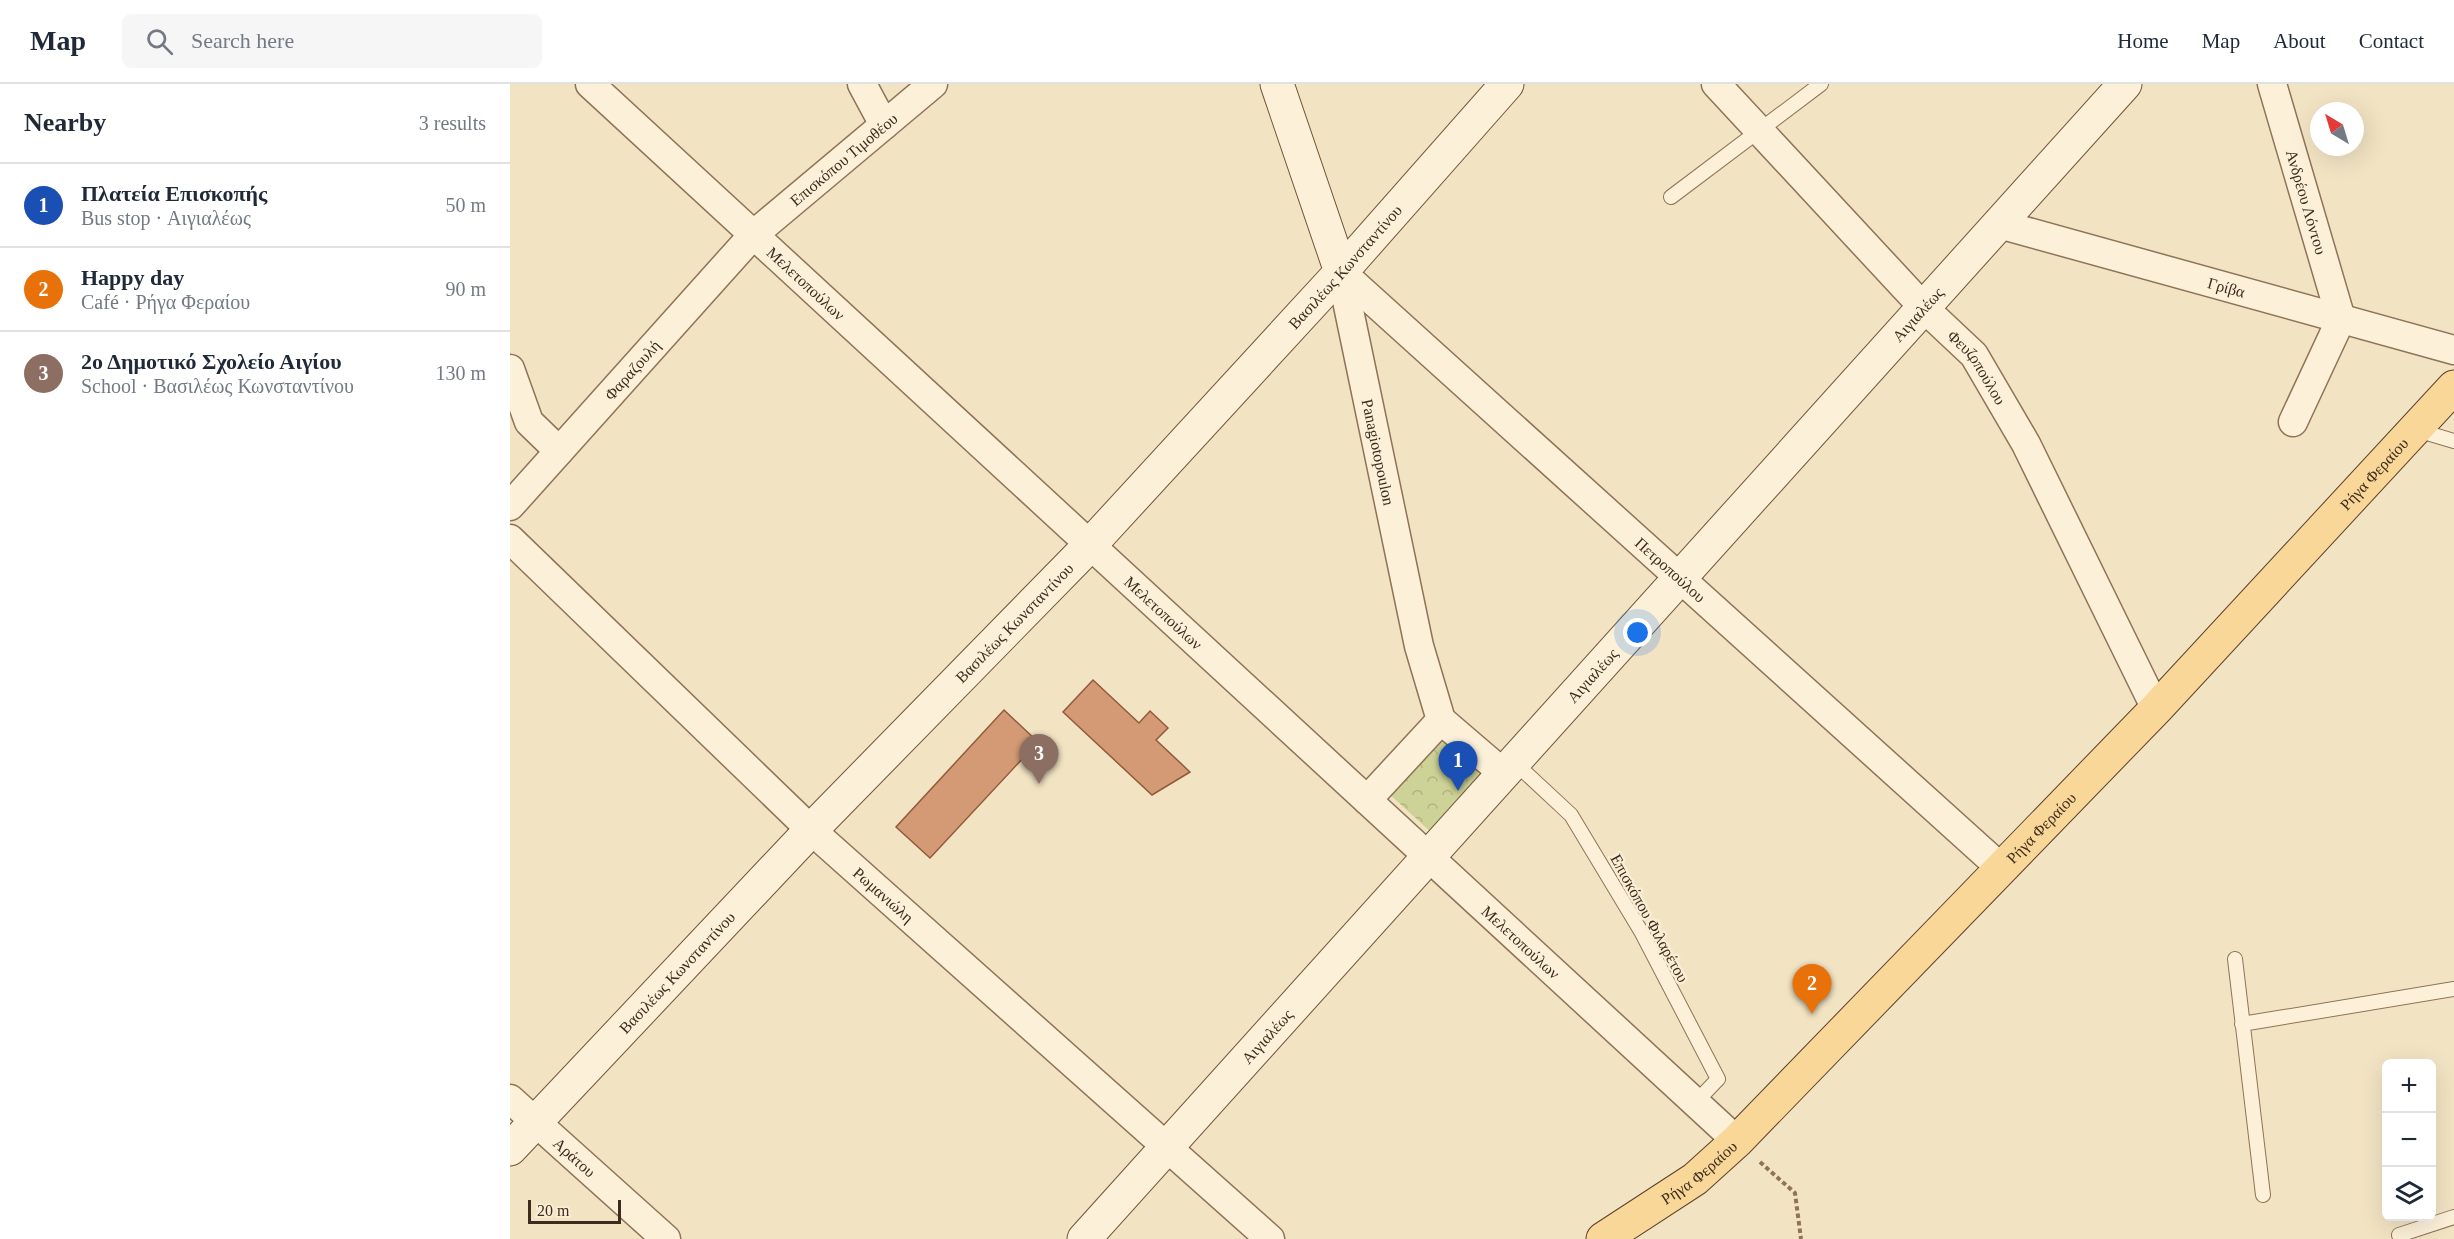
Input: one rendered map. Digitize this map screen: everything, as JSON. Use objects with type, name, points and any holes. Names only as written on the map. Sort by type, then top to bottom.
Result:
[{"type":"main road","name":"Ρήγα Φεραίου","points":[[1603,1239],[1695,1179],[1737,1141],[2156,708],[2454,387]]},
{"type":"street","name":"Μελετοπούλων","points":[[590,84],[1737,1141]]},
{"type":"street","points":[[862,84],[884,125]]},
{"type":"street","name":"Επισκόπου Τιμοθέου","points":[[753,235],[933,84]]},
{"type":"street","name":"Panagiotopoulon","points":[[1277,84],[1341,272],[1419,646],[1441,720]]},
{"type":"street","name":"Βασιλέως Κωνσταντίνου","points":[[510,1149],[811,830],[1090,545],[1341,272],[1507,84]]},
{"type":"street","name":"Φευζοπούλου","points":[[1716,84],[1758,132],[1924,308],[1974,355],[2026,444],[2156,708]]},
{"type":"street","name":"Ανδρέου Λόντου","points":[[2272,84],[2342,319]]},
{"type":"street","name":"Αιγιαλέως","points":[[1084,1239],[1924,308],[2116,87]]},
{"type":"street","name":"Γρίβα","points":[[1999,224],[2454,350]]},
{"type":"street","name":"Φαραζουλή","points":[[510,506],[753,235]]},
{"type":"street","name":"Πετροπούλου","points":[[1341,272],[2001,868]]},
{"type":"street","points":[[2293,422],[2342,319]]},
{"type":"street","points":[[510,369],[528,422],[559,451]]},
{"type":"street","name":"Ρωμανιώλη","points":[[510,539],[811,830],[1270,1239]]},
{"type":"street","points":[[1367,800],[1441,720],[1509,768]]},
{"type":"street","name":"Αράτου","points":[[510,1099],[666,1239]]},
{"type":"lane","points":[[1671,197],[1821,84]]},
{"type":"lane","points":[[2415,429],[2454,441]]},
{"type":"lane","name":"Επισκόπου Φιλαρέτου","points":[[1509,768],[1571,815],[1642,933],[1718,1078],[1695,1102]]},
{"type":"lane","points":[[2235,959],[2263,1195]]},
{"type":"lane","points":[[2241,1024],[2454,989]]},
{"type":"lane","points":[[2399,1235],[2454,1217]]},
{"type":"path","points":[[1737,1141],[1795,1194],[1801,1239]]},
{"type":"green space","points":[[1441,734],[1486,773],[1433,834],[1388,793]]},
{"type":"building","points":[[1093,680],[1139,723],[1150,711],[1168,728],[1156,740],[1190,772],[1152,795],[1063,712]]},
{"type":"building","points":[[1004,710],[1038,742],[930,858],[896,827]]},
{"type":"place","name":"2ο Δημοτικό Σχολείο Αιγίου","points":[[1039,784]]},
{"type":"place","name":"Πλατεία Επισκοπής","points":[[1458,791]]},
{"type":"place","name":"Happy day","points":[[1812,1014]]}]
